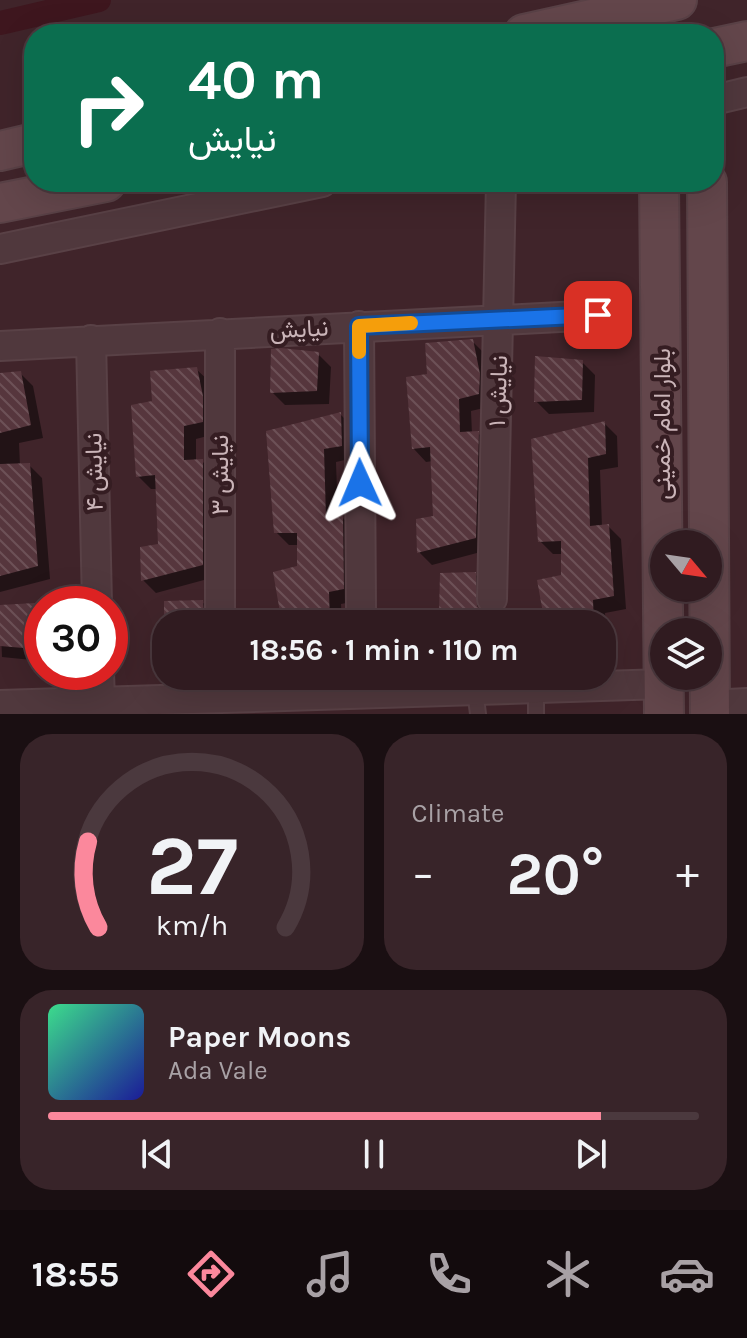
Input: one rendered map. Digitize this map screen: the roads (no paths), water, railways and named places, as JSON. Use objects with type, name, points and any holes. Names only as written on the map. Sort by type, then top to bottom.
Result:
[{"type":"street","points":[[569,24],[677,0]]},
{"type":"street","points":[[724,46],[747,41]]},
{"type":"street","points":[[724,98],[747,92]]},
{"type":"street","points":[[0,151],[24,145]]},
{"type":"street","points":[[0,203],[56,192]]},
{"type":"street","points":[[0,249],[274,192]]},
{"type":"street","name":"نیایش ۱","points":[[492,599],[501,192]]},
{"type":"street","name":"بلوار امام خمینی","points":[[659,192],[664,699]]},
{"type":"street","name":"بلوار امام خمینی","points":[[707,192],[709,476],[722,707]]},
{"type":"street","name":"نیایش","points":[[0,346],[598,315]]},
{"type":"street","points":[[359,326],[361,608]]},
{"type":"street","name":"نیایش ۳","points":[[220,333],[220,610]]},
{"type":"street","name":"نیایش ۴","points":[[91,340],[97,586]]},
{"type":"street","points":[[662,477],[709,476]]},
{"type":"street","points":[[100,690],[100,701]]},
{"type":"street","points":[[0,705],[100,701],[664,699]]},
{"type":"waterway","points":[[0,23],[99,0]]}]
